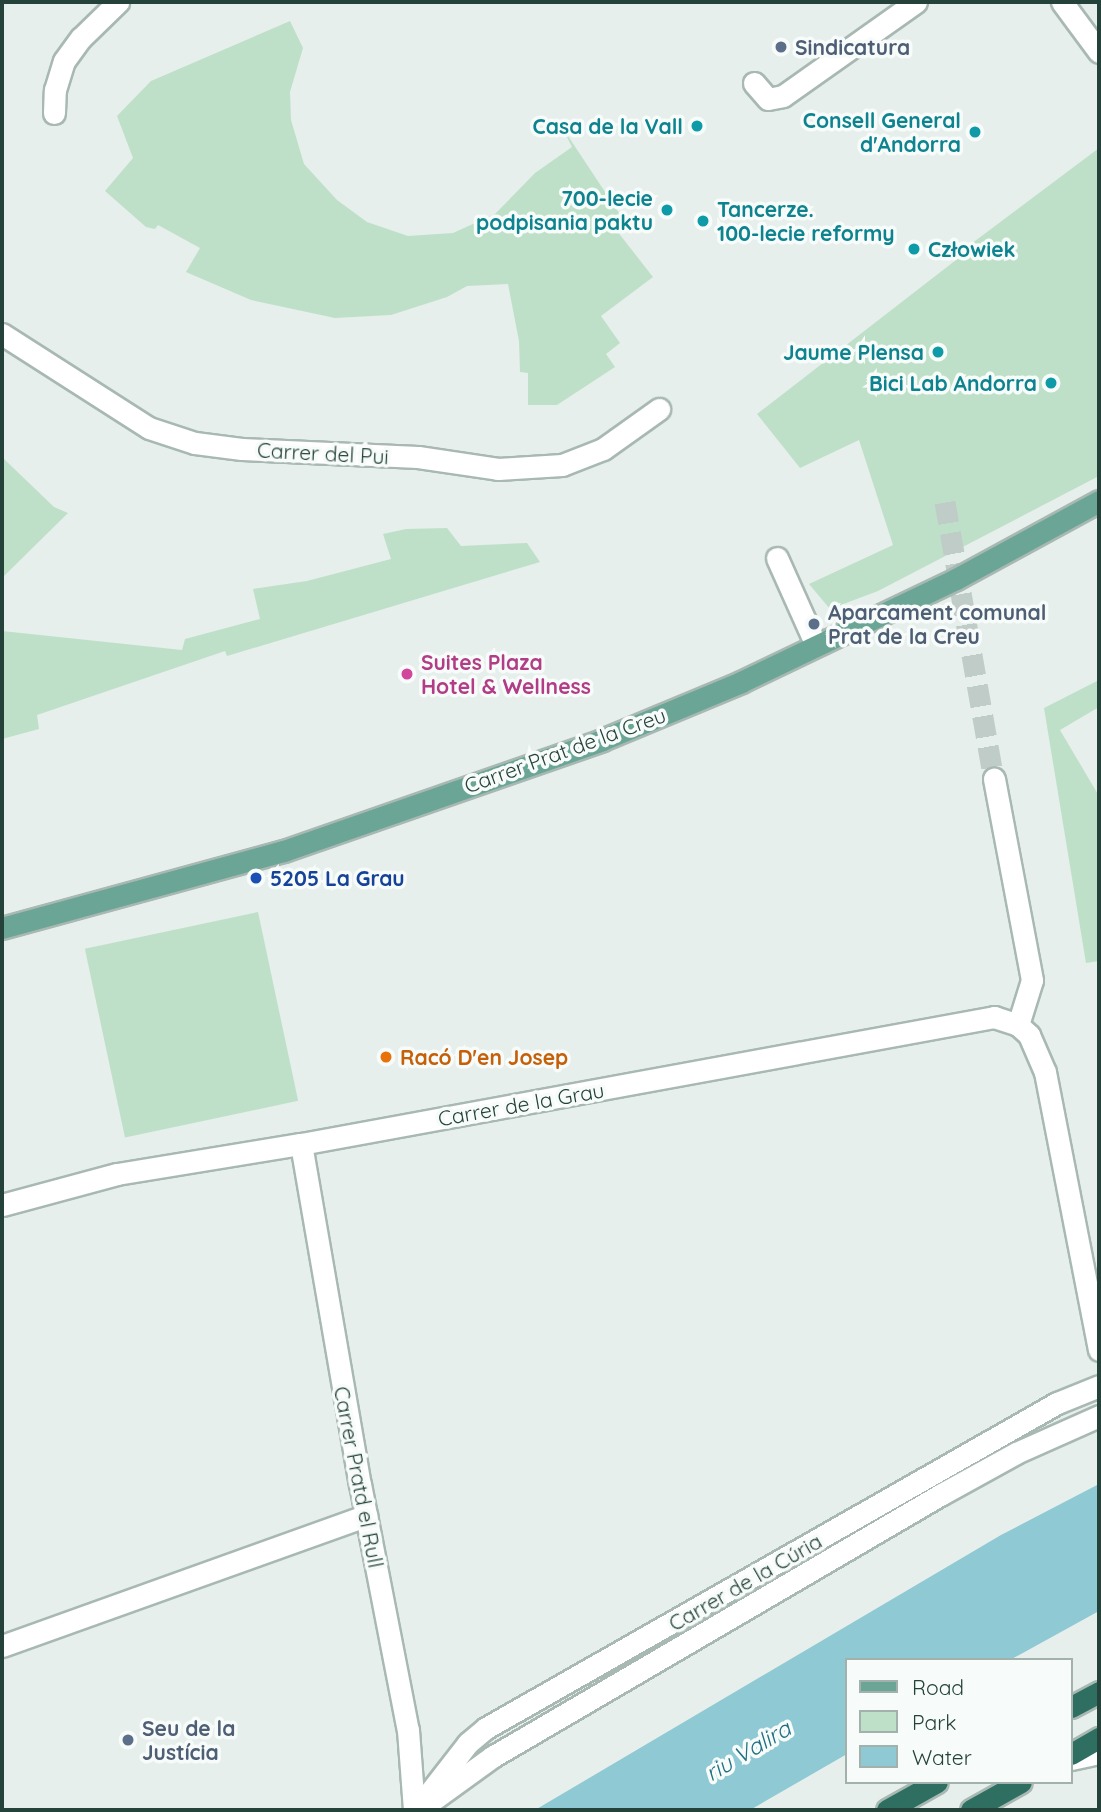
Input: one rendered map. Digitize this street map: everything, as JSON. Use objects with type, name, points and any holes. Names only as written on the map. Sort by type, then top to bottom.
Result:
[{"type":"highway","points":[[1073,1706],[1099,1692]]},
{"type":"highway","points":[[1073,1755],[1099,1738]]},
{"type":"highway","points":[[887,1810],[933,1784]]},
{"type":"highway","points":[[971,1810],[1017,1784]]},
{"type":"main road","name":"Carrer Prat de la Creu","points":[[2,928],[309,842],[614,735],[741,682],[956,579],[1099,501]]},
{"type":"street","points":[[54,113],[55,90],[64,61],[81,37],[118,2]]},
{"type":"street","points":[[754,83],[768,99],[783,96],[916,2]]},
{"type":"street","points":[[1062,2],[1099,52]]},
{"type":"street","name":"Carrer del Pui","points":[[2,334],[149,428],[195,443],[242,449],[418,457],[498,469],[562,465],[603,449],[659,409]]},
{"type":"street","points":[[777,558],[816,645]]},
{"type":"street","points":[[994,779],[1032,979],[1027,1004],[1018,1025],[1029,1035],[1045,1072],[1099,1350]]},
{"type":"street","name":"Carrer de la Grau","points":[[2,1205],[117,1174],[302,1144],[994,1017],[1018,1025]]},
{"type":"street","name":"Carrer Pratd el Rull","points":[[302,1144],[366,1516],[408,1730],[416,1810]]},
{"type":"street","name":"Carrer de la Cúria","points":[[416,1810],[468,1743],[486,1728],[1057,1403],[1099,1386]]},
{"type":"street","name":"Carrer de la Cúria","points":[[416,1810],[492,1757],[940,1495],[1006,1458],[1099,1416]]},
{"type":"street","points":[[2,1646],[366,1516]]},
{"type":"street","points":[[1073,1756],[1099,1753]]},
{"type":"green space","points":[[290,21],[303,48],[290,92],[291,120],[304,164],[337,200],[367,222],[408,236],[453,233],[495,214],[535,173],[572,147],[562,127],[627,225],[617,231],[653,277],[601,316],[620,343],[606,354],[615,367],[557,405],[528,405],[528,373],[520,372],[519,341],[508,284],[467,286],[447,297],[391,315],[335,318],[251,300],[186,272],[200,248],[158,225],[155,229],[146,227],[105,191],[133,158],[117,116],[151,81]]},
{"type":"green space","points":[[1099,148],[1099,476],[878,591],[830,609],[809,584],[893,545],[859,440],[800,468],[757,414],[965,253],[963,250]]},
{"type":"green space","points":[[2,457],[54,507],[68,513],[2,578]]},
{"type":"green space","points":[[447,528],[461,546],[527,543],[540,562],[227,656],[225,651],[37,715],[39,729],[2,739],[2,631],[182,650],[185,639],[260,619],[253,589],[307,581],[391,559],[383,534],[406,529]]},
{"type":"green space","points":[[1099,680],[1099,707],[1060,730],[1099,796],[1099,961],[1086,963],[1044,708]]},
{"type":"green space","points":[[258,912],[298,1101],[125,1138],[85,949]]},
{"type":"water","name":"riu Valira","points":[[1099,1484],[1099,1611],[1014,1658],[846,1658],[846,1755],[750,1810],[535,1810],[1001,1535]]},
{"type":"tunnel","points":[[945,502],[994,779]]},
{"type":"place","name":"Sindicatura","points":[[781,47]]},
{"type":"place","name":"Casa de la Vall","points":[[697,126]]},
{"type":"place","name":"Consell General d'Andorra","points":[[975,132]]},
{"type":"place","name":"700-lecie podpisania paktu","points":[[667,210]]},
{"type":"place","name":"Tancerze. 100-lecie reformy","points":[[703,221]]},
{"type":"place","name":"Człowiek","points":[[914,249]]},
{"type":"place","name":"Jaume Plensa","points":[[938,352]]},
{"type":"place","name":"Bici Lab Andorra","points":[[1051,383]]},
{"type":"place","name":"Aparcament comunal Prat de la Creu","points":[[814,624]]},
{"type":"place","name":"Suites Plaza Hotel & Wellness","points":[[407,674]]},
{"type":"place","name":"5205 La Grau","points":[[256,878]]},
{"type":"place","name":"Racó D'en Josep","points":[[386,1057]]},
{"type":"place","name":"Seu de la Justícia","points":[[128,1740]]}]
